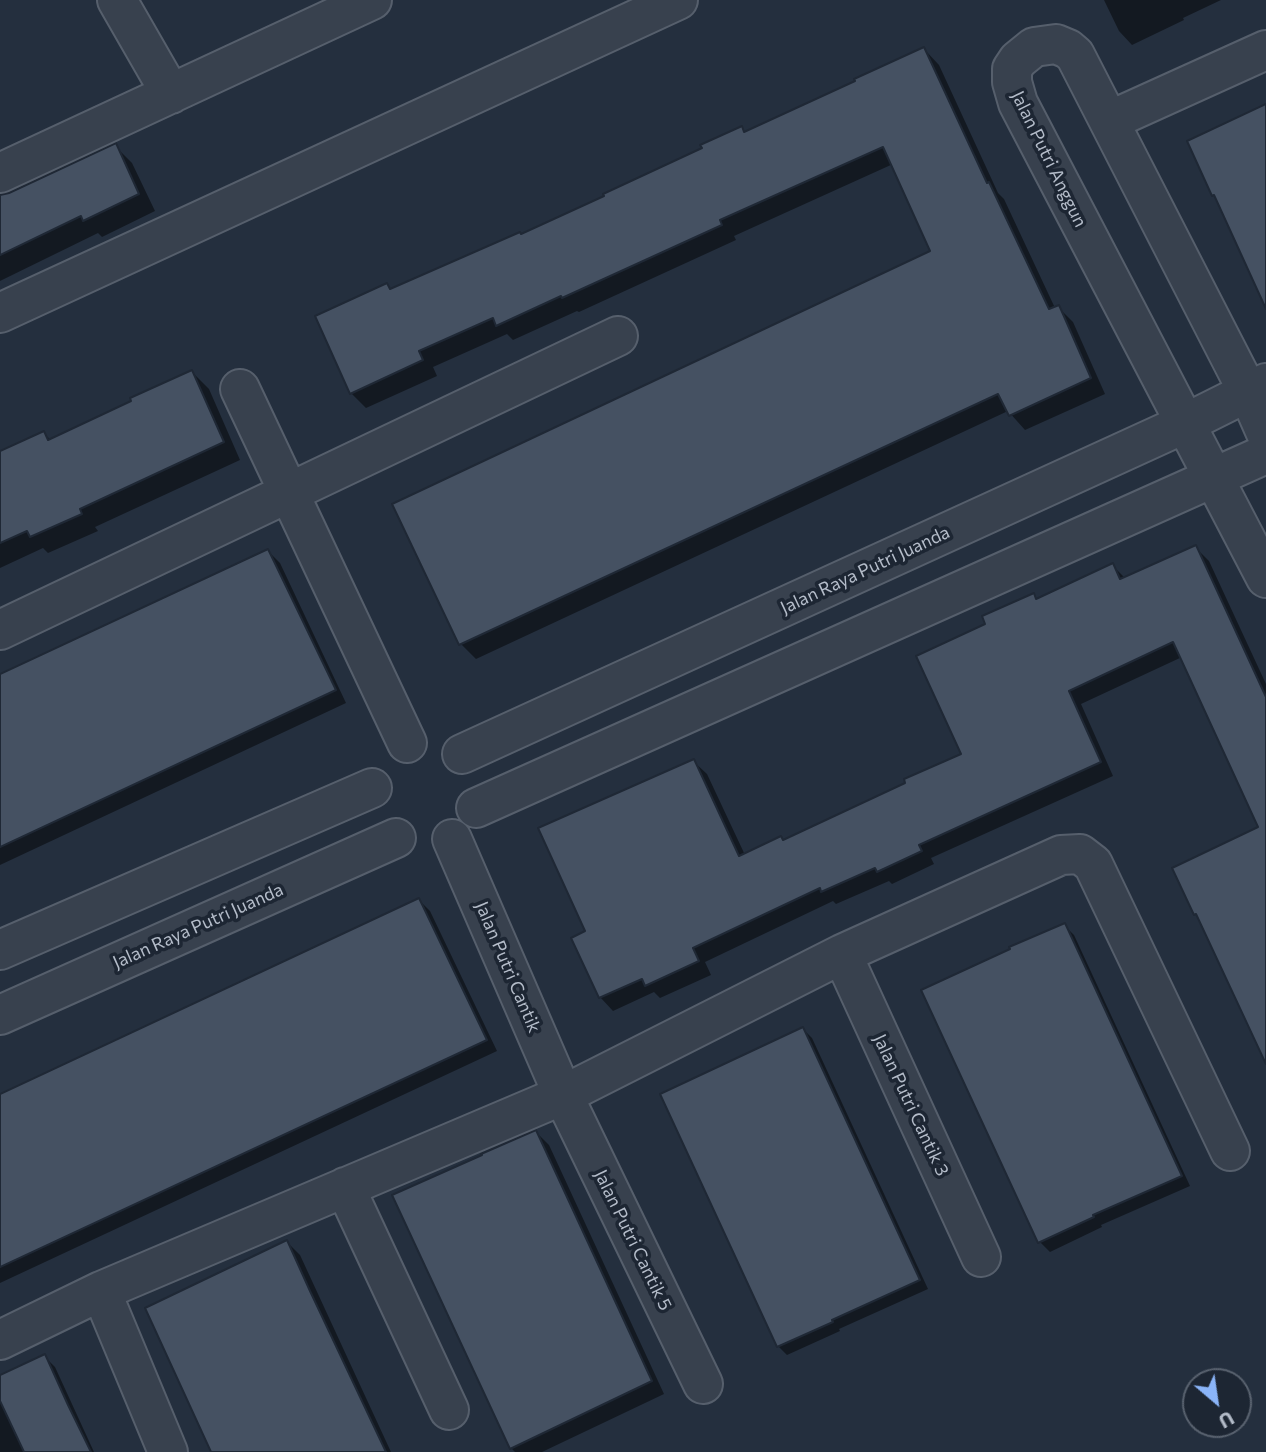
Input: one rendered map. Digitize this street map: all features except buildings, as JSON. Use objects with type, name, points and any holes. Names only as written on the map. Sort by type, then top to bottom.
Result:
[{"type":"street","points":[[117,0],[171,94]]},
{"type":"street","points":[[0,173],[372,0]]},
{"type":"street","points":[[0,313],[678,0]]},
{"type":"street","name":"Jalan Putri Anggun","points":[[1266,432],[1257,387],[1075,55],[1056,44],[1034,47],[1018,60],[1012,69],[1012,82],[1018,103],[1266,578]]},
{"type":"street","points":[[1109,121],[1266,50]]},
{"type":"street","points":[[0,630],[618,336]]},
{"type":"street","name":"Jalan Raya Putri Juanda","points":[[462,754],[1186,423],[1257,387]]},
{"type":"street","points":[[240,389],[407,743]]},
{"type":"street","points":[[476,808],[1266,454]]},
{"type":"street","points":[[426,741],[446,744],[462,754],[473,770],[478,789],[476,808],[467,826],[452,839],[434,846],[415,846],[396,838],[382,824],[374,807],[372,788],[378,768],[390,754],[407,743],[426,741]]},
{"type":"street","points":[[0,950],[372,788]]},
{"type":"street","name":"Jalan Raya Putri Juanda","points":[[0,1014],[396,838]]},
{"type":"street","name":"Jalan Putri Cantik","points":[[452,839],[563,1095]]},
{"type":"street","points":[[0,1340],[101,1291],[563,1095],[842,954],[1061,855],[1080,853],[1093,864],[1230,1151]]},
{"type":"street","name":"Jalan Putri Cantik 3","points":[[842,954],[981,1257]]},
{"type":"street","name":"Jalan Putri Cantik 5","points":[[563,1095],[703,1384]]},
{"type":"street","points":[[345,1187],[449,1410]]},
{"type":"street","points":[[101,1291],[168,1452]]}]
